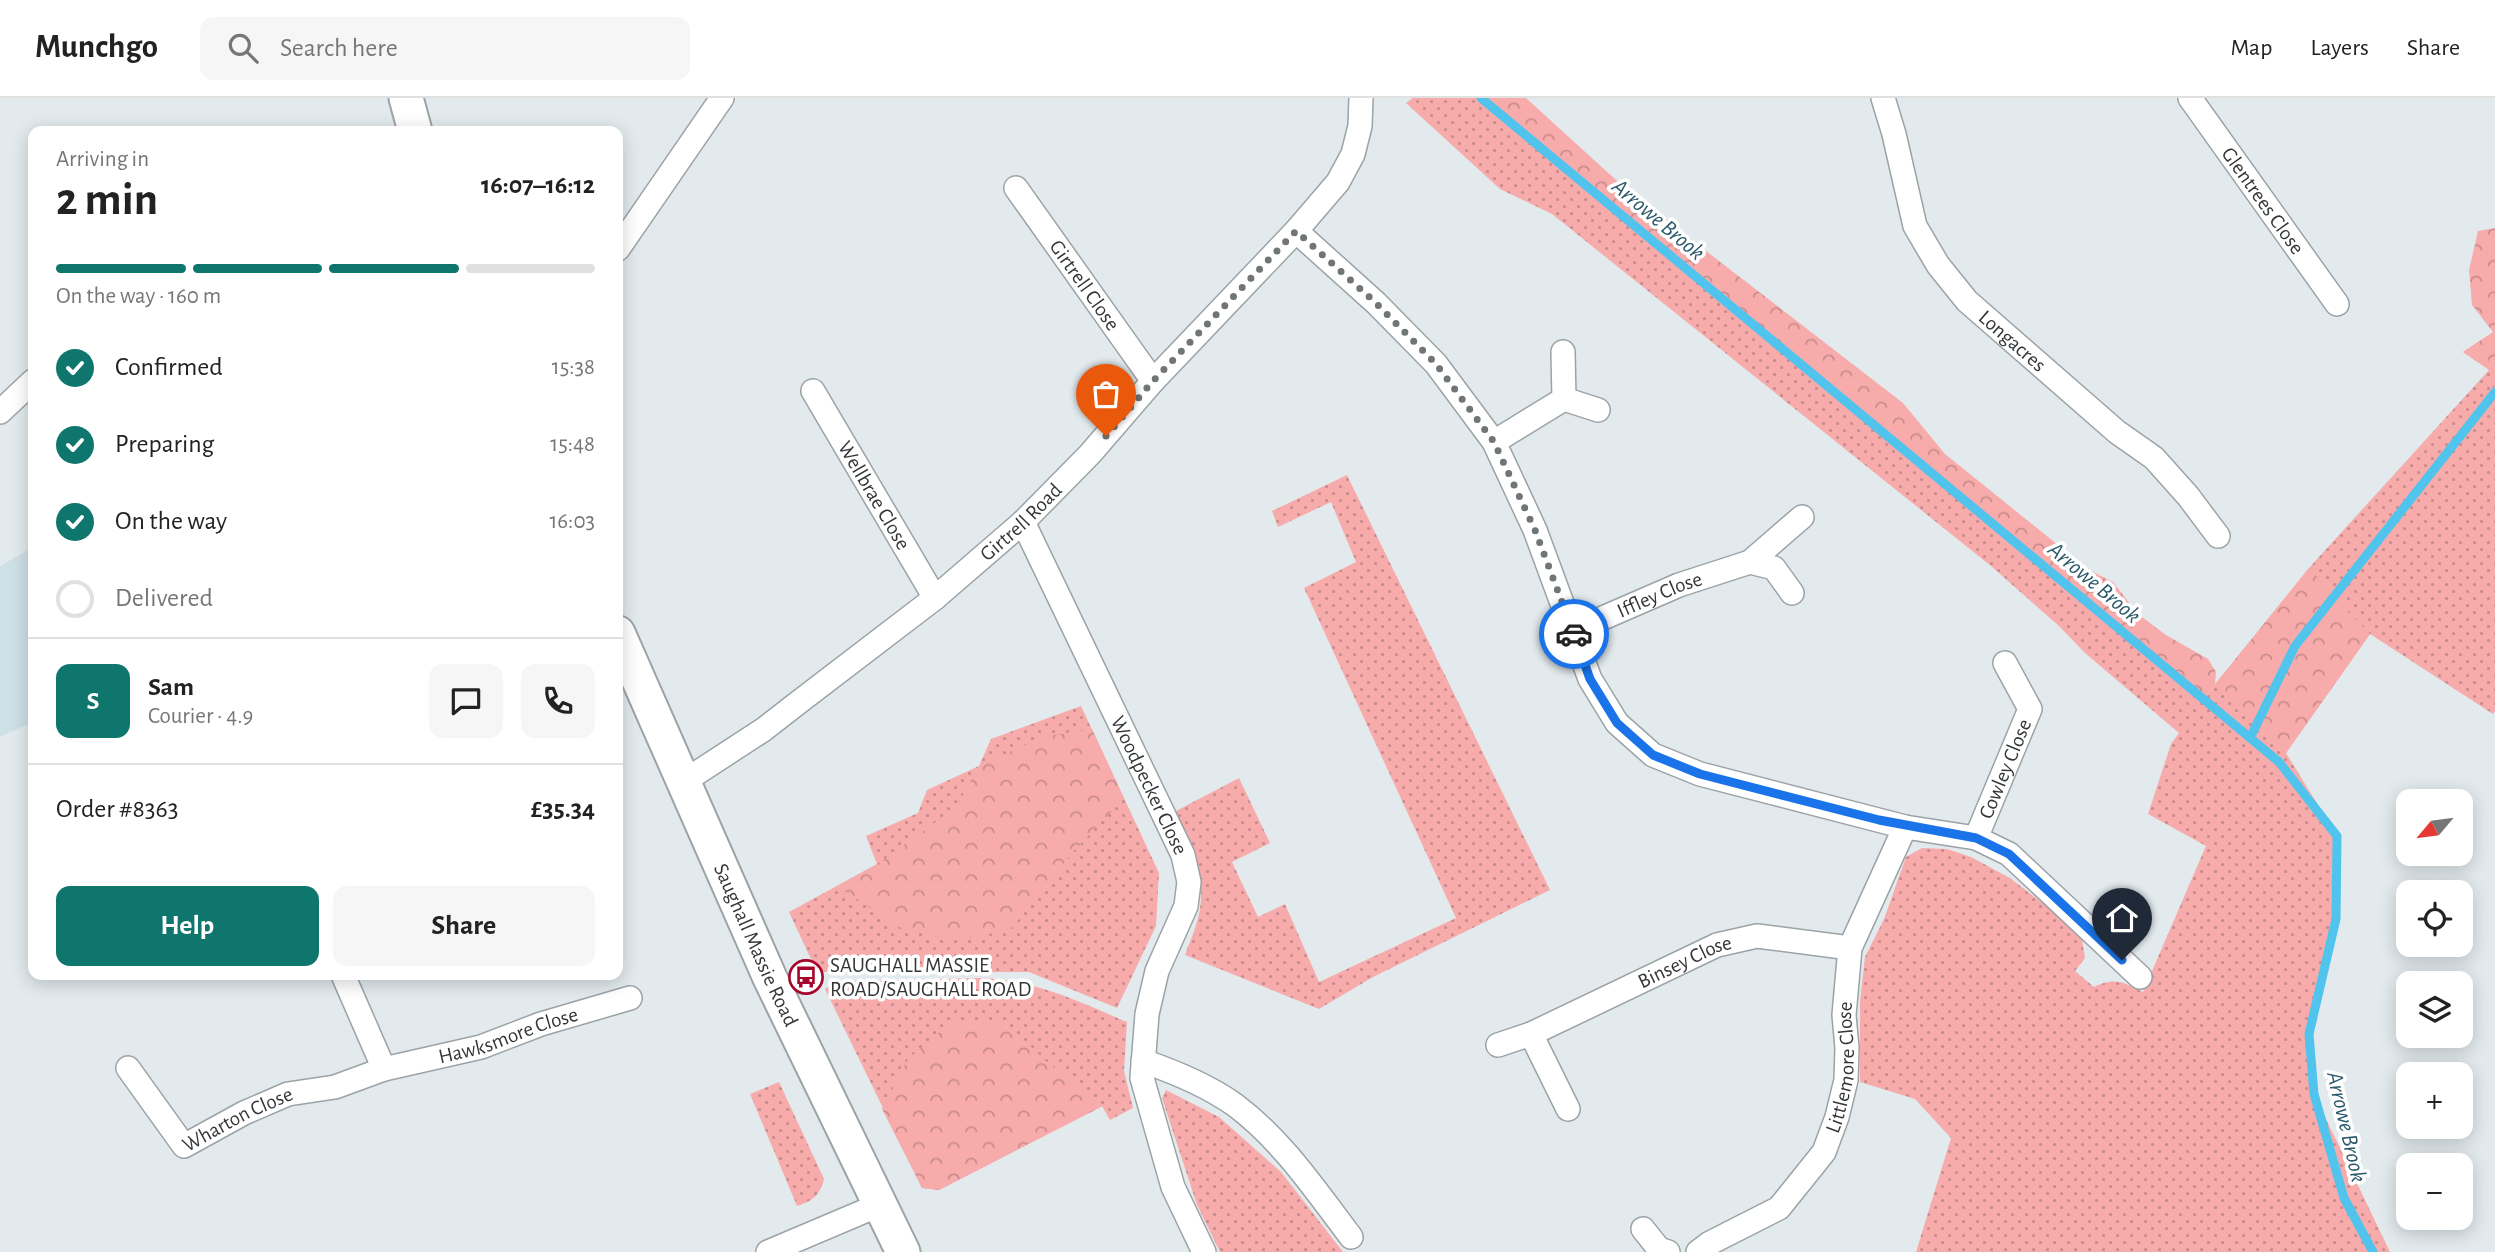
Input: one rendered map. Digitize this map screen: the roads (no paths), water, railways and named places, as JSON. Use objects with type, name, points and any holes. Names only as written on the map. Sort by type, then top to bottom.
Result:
[{"type":"main road","points":[[405,98],[413,126]]},
{"type":"main road","name":"Saughall Massie Road","points":[[623,644],[770,978],[903,1252]]},
{"type":"street","points":[[623,244],[722,98]]},
{"type":"street","name":"Girtrell Road","points":[[683,782],[763,730],[935,598],[1023,522],[1090,454],[1153,381],[1296,231],[1338,182],[1353,154],[1360,126],[1361,98]]},
{"type":"street","name":"Longacres","points":[[1883,98],[1915,226],[1938,265],[1966,301],[2117,432],[2154,458],[2188,496],[2218,536]]},
{"type":"street","name":"Glentrees Close","points":[[2190,98],[2337,303]]},
{"type":"street","name":"Girtrell Close","points":[[1016,188],[1153,381]]},
{"type":"street","points":[[1296,231],[1376,303],[1436,364],[1494,442],[1535,530],[1590,679],[1617,723],[1653,755],[1700,774],[1905,827],[1976,838],[2009,854],[2140,977]]},
{"type":"street","points":[[1563,352],[1564,399]]},
{"type":"street","points":[[0,412],[28,386]]},
{"type":"street","name":"Wellbrae Close","points":[[813,391],[935,598]]},
{"type":"street","points":[[1494,442],[1564,399],[1598,410]]},
{"type":"street","name":"Iffley Close","points":[[1573,631],[1679,586],[1750,562],[1802,517]]},
{"type":"street","name":"Woodpecker Close","points":[[1023,522],[1183,855],[1189,881],[1186,906],[1157,971],[1147,1014],[1142,1078],[1173,1187],[1204,1252]]},
{"type":"street","points":[[1750,562],[1774,568],[1792,593]]},
{"type":"street","name":"Cowley Close","points":[[1976,838],[2030,709],[2004,663]]},
{"type":"street","name":"Littlemore Close","points":[[1698,1252],[1710,1243],[1779,1208],[1824,1152],[1838,1117],[1846,1080],[1844,1015],[1850,948],[1905,827]]},
{"type":"street","name":"Binsey Close","points":[[1497,1045],[1531,1034],[1717,945],[1757,936],[1850,948]]},
{"type":"street","points":[[346,980],[384,1069]]},
{"type":"street","name":"Hawksmore Close","points":[[384,1069],[481,1046],[541,1024],[630,998]]},
{"type":"street","points":[[1531,1034],[1568,1109]]},
{"type":"street","points":[[1143,1061],[1183,1075],[1235,1105],[1273,1139],[1352,1237]]},
{"type":"street","name":"Wharton Close","points":[[128,1068],[184,1146],[244,1113],[288,1094],[335,1087],[384,1069]]},
{"type":"street","points":[[768,1252],[879,1205]]},
{"type":"street","points":[[1643,1229],[1659,1249],[1668,1252]]},
{"type":"waterway","name":"Arrowe Brook","points":[[1481,98],[2279,762],[2337,836],[2336,919],[2309,1034],[2314,1094],[2344,1198],[2373,1252]]},
{"type":"waterway","points":[[2250,738],[2295,646],[2495,392]]},
{"type":"place","name":"SAUGHALL MASSIE ROAD/SAUGHALL ROAD","points":[[806,977]]}]
